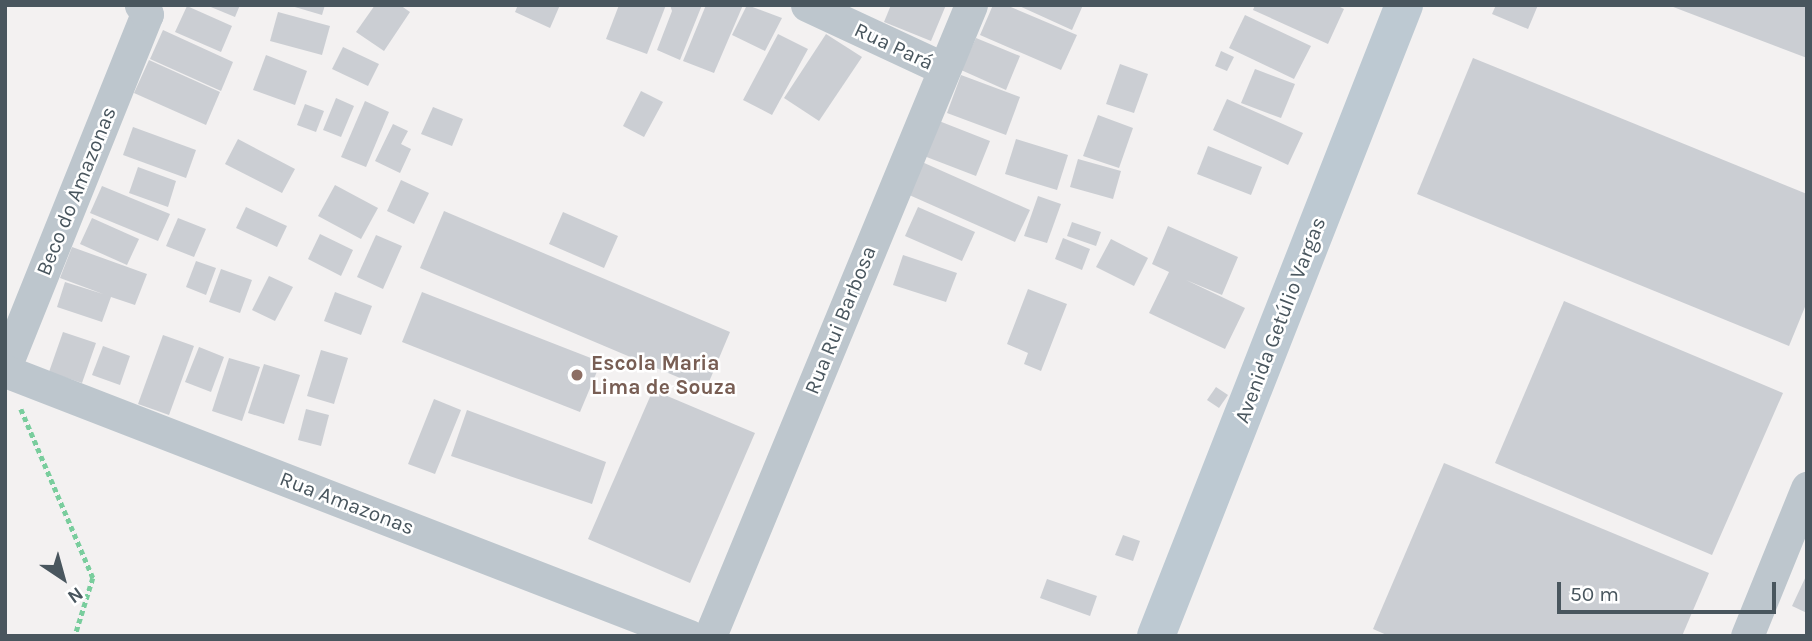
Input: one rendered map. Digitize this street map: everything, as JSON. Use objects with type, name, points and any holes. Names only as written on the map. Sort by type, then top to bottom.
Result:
[{"type":"street","name":"Rua Pará","points":[[807,5],[944,69]]},
{"type":"street","name":"Rua Rui Barbosa","points":[[710,636],[971,5]]},
{"type":"street","name":"Avenida Getúlio Vargas","points":[[1156,636],[1404,5]]},
{"type":"street","name":"Beco do Amazonas","points":[[9,379],[144,10]]},
{"type":"street","name":"Rua Amazonas","points":[[9,379],[689,636]]},
{"type":"street","points":[[1746,636],[1807,488]]},
{"type":"path","points":[[9,379],[93,578],[75,636]]},
{"type":"building","points":[[206,5],[240,5],[235,17]]},
{"type":"building","points":[[288,5],[325,5],[322,15]]},
{"type":"building","points":[[375,5],[400,5],[410,12],[384,51],[356,32]]},
{"type":"building","points":[[518,5],[560,5],[550,28],[515,12]]},
{"type":"building","points":[[619,5],[666,5],[647,54],[606,39]]},
{"type":"building","points":[[670,5],[702,5],[680,60],[657,50],[672,11]]},
{"type":"building","points":[[706,5],[743,5],[714,73],[683,61]]},
{"type":"building","points":[[747,5],[782,18],[765,51],[732,35]]},
{"type":"building","points":[[891,5],[946,5],[931,41],[884,22]]},
{"type":"building","points":[[993,5],[1006,5],[1077,35],[1061,70],[980,35]]},
{"type":"building","points":[[1017,5],[1083,5],[1072,30]]},
{"type":"building","points":[[1255,5],[1336,5],[1344,9],[1328,44],[1253,10]]},
{"type":"building","points":[[1496,5],[1538,5],[1528,29],[1492,14]]},
{"type":"building","points":[[1668,5],[1807,5],[1807,58]]},
{"type":"building","points":[[187,6],[232,26],[221,52],[175,32]]},
{"type":"building","points":[[278,12],[330,26],[322,55],[270,41]]},
{"type":"building","points":[[1245,15],[1311,46],[1294,79],[1229,48]]},
{"type":"building","points":[[163,30],[233,62],[221,91],[150,59]]},
{"type":"building","points":[[778,34],[808,49],[772,115],[743,100]]},
{"type":"building","points":[[826,34],[862,57],[819,121],[784,98]]},
{"type":"building","points":[[976,38],[1020,56],[1006,90],[961,70]]},
{"type":"building","points":[[343,47],[379,64],[368,86],[332,69]]},
{"type":"building","points":[[1221,51],[1234,57],[1227,71],[1215,66]]},
{"type":"building","points":[[266,55],[307,71],[295,105],[253,90]]},
{"type":"building","points":[[1473,58],[1807,194],[1807,302],[1789,346],[1417,194]]},
{"type":"building","points":[[149,60],[220,92],[206,125],[134,93]]},
{"type":"building","points":[[1120,64],[1148,74],[1134,113],[1106,104]]},
{"type":"building","points":[[1255,69],[1295,84],[1281,118],[1241,103]]},
{"type":"building","points":[[961,75],[1020,97],[1006,135],[947,113]]},
{"type":"building","points":[[641,91],[663,102],[644,137],[623,126]]},
{"type":"building","points":[[336,98],[354,106],[341,137],[323,130]]},
{"type":"building","points":[[1227,99],[1303,133],[1288,165],[1213,130]]},
{"type":"building","points":[[365,101],[389,112],[366,167],[341,157]]},
{"type":"building","points":[[305,104],[324,111],[316,132],[297,125]]},
{"type":"building","points":[[433,107],[463,119],[452,146],[421,134]]},
{"type":"building","points":[[1098,115],[1133,128],[1119,168],[1083,156]]},
{"type":"building","points":[[939,121],[990,141],[976,176],[924,156]]},
{"type":"building","points":[[393,124],[408,131],[401,144],[411,149],[400,173],[375,161]]},
{"type":"building","points":[[133,127],[196,150],[186,178],[123,155]]},
{"type":"building","points":[[238,139],[295,169],[282,193],[225,164]]},
{"type":"building","points":[[1016,139],[1068,155],[1057,190],[1005,174]]},
{"type":"building","points":[[1208,146],[1262,167],[1251,195],[1197,174]]},
{"type":"building","points":[[1078,159],[1121,171],[1113,199],[1070,187]]},
{"type":"building","points":[[922,162],[1030,210],[1015,242],[907,194]]},
{"type":"building","points":[[138,167],[176,181],[168,207],[129,193]]},
{"type":"building","points":[[401,180],[429,193],[414,224],[387,211]]},
{"type":"building","points":[[335,185],[378,208],[361,239],[318,216]]},
{"type":"building","points":[[102,186],[170,214],[158,241],[90,213]]},
{"type":"building","points":[[1038,196],[1061,204],[1047,243],[1024,236]]},
{"type":"building","points":[[246,207],[287,226],[277,247],[236,228]]},
{"type":"building","points":[[918,207],[975,232],[962,261],[905,236]]},
{"type":"building","points":[[444,211],[730,332],[706,389],[420,268]]},
{"type":"building","points":[[563,212],[618,236],[604,268],[549,244]]},
{"type":"building","points":[[92,218],[139,239],[127,265],[80,244]]},
{"type":"building","points":[[178,218],[206,229],[194,257],[166,246]]},
{"type":"building","points":[[1072,222],[1101,232],[1096,246],[1067,236]]},
{"type":"building","points":[[1168,226],[1238,257],[1222,295],[1186,280],[1245,308],[1225,349],[1149,313],[1169,272],[1152,264]]},
{"type":"building","points":[[320,234],[353,250],[341,276],[308,259]]},
{"type":"building","points":[[376,235],[402,246],[383,289],[357,277]]},
{"type":"building","points":[[1063,238],[1090,249],[1082,270],[1055,259]]},
{"type":"building","points":[[1111,239],[1148,258],[1134,286],[1096,267]]},
{"type":"building","points":[[72,247],[147,274],[135,305],[111,297],[102,322],[57,307],[65,282],[103,294],[60,278]]},
{"type":"building","points":[[903,255],[957,273],[946,302],[893,285]]},
{"type":"building","points":[[196,261],[216,268],[206,295],[186,287]]},
{"type":"building","points":[[221,269],[252,280],[240,313],[209,302]]},
{"type":"building","points":[[269,276],[293,287],[275,321],[252,310]]},
{"type":"building","points":[[1028,289],[1067,304],[1041,371],[1024,364],[1028,353],[1007,344]]},
{"type":"building","points":[[335,292],[372,306],[361,335],[324,321]]},
{"type":"building","points":[[422,292],[601,362],[580,412],[402,342]]},
{"type":"building","points":[[1564,301],[1783,393],[1712,555],[1495,463]]},
{"type":"building","points":[[63,332],[96,343],[82,383],[49,372]]},
{"type":"building","points":[[163,335],[194,346],[169,415],[138,404]]},
{"type":"building","points":[[103,346],[130,356],[120,385],[92,375]]},
{"type":"building","points":[[199,347],[224,357],[211,392],[185,382]]},
{"type":"building","points":[[321,350],[348,358],[334,404],[307,396]]},
{"type":"building","points":[[229,358],[260,367],[242,421],[212,411]]},
{"type":"building","points":[[264,364],[300,375],[284,424],[248,413]]},
{"type":"building","points":[[1216,387],[1228,395],[1219,408],[1207,400]]},
{"type":"building","points":[[653,390],[755,433],[690,583],[588,539]]},
{"type":"building","points":[[434,399],[461,410],[435,474],[408,464]]},
{"type":"building","points":[[306,409],[329,415],[321,446],[298,440]]},
{"type":"building","points":[[467,410],[606,462],[592,504],[451,456]]},
{"type":"building","points":[[1444,463],[1709,573],[1682,636],[1389,636],[1373,629]]},
{"type":"building","points":[[1123,535],[1140,541],[1133,561],[1115,555]]},
{"type":"building","points":[[1807,574],[1807,613],[1792,606]]},
{"type":"building","points":[[1047,579],[1097,596],[1090,616],[1040,598]]},
{"type":"place","name":"Escola Maria Lima de Souza","points":[[577,375]]}]
